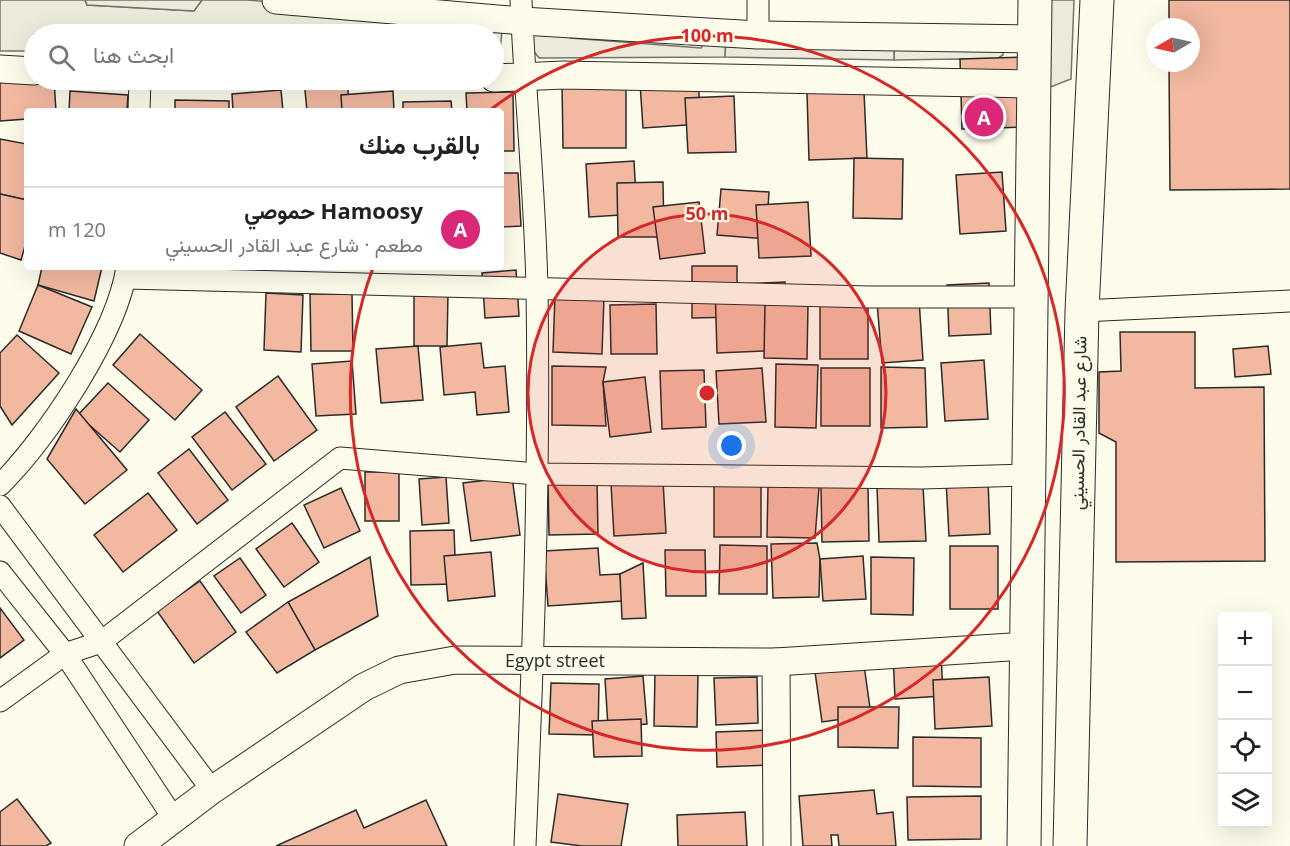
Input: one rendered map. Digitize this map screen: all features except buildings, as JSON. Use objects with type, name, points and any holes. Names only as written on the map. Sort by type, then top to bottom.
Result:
[{"type":"main road","points":[[1024,846],[1028,476],[1033,297],[1035,0]]},
{"type":"main road","name":"شارع عبد القادر الحسيني","points":[[1071,846],[1082,311],[1097,0]]},
{"type":"street","points":[[276,0],[522,11],[758,34],[1034,39]]},
{"type":"street","points":[[758,0],[758,34]]},
{"type":"street","points":[[522,11],[537,288],[537,474],[533,662],[525,846]]},
{"type":"street","points":[[0,69],[24,70]]},
{"type":"street","points":[[504,78],[527,79],[563,75],[1034,84]]},
{"type":"street","points":[[139,108],[140,90]]},
{"type":"street","points":[[0,485],[21,464],[70,393],[111,317],[127,273],[869,297],[1033,297]]},
{"type":"street","points":[[1082,311],[1290,301]]},
{"type":"street","points":[[0,701],[65,654],[101,642],[340,458],[537,474],[922,478],[1028,476]]},
{"type":"street","points":[[0,506],[212,790]]},
{"type":"street","points":[[0,572],[65,654],[174,819]]},
{"type":"street","name":"Egypt street","points":[[138,846],[212,790],[364,687],[399,670],[455,660],[776,662],[1027,646]]},
{"type":"street","points":[[776,662],[777,846]]},
{"type":"shaded area","points":[[0,0],[85,0],[87,5],[194,11],[202,0],[247,0],[493,20],[496,24],[24,24],[24,51],[0,51]]},
{"type":"shaded area","points":[[85,0],[202,0],[194,11],[87,5]]},
{"type":"shaded area","points":[[1050,0],[1074,0],[1071,79],[1048,88]]},
{"type":"shaded area","points":[[562,23],[570,38],[701,48],[709,37],[726,38],[725,57],[539,58],[532,49],[532,36],[541,25]]},
{"type":"shaded area","points":[[726,38],[894,42],[894,60],[725,57]]},
{"type":"shaded area","points":[[894,42],[1003,49],[1003,55],[990,63],[960,59],[894,60]]},
{"type":"place","name":"Hamoosy حموصي","points":[[984,117]]}]
